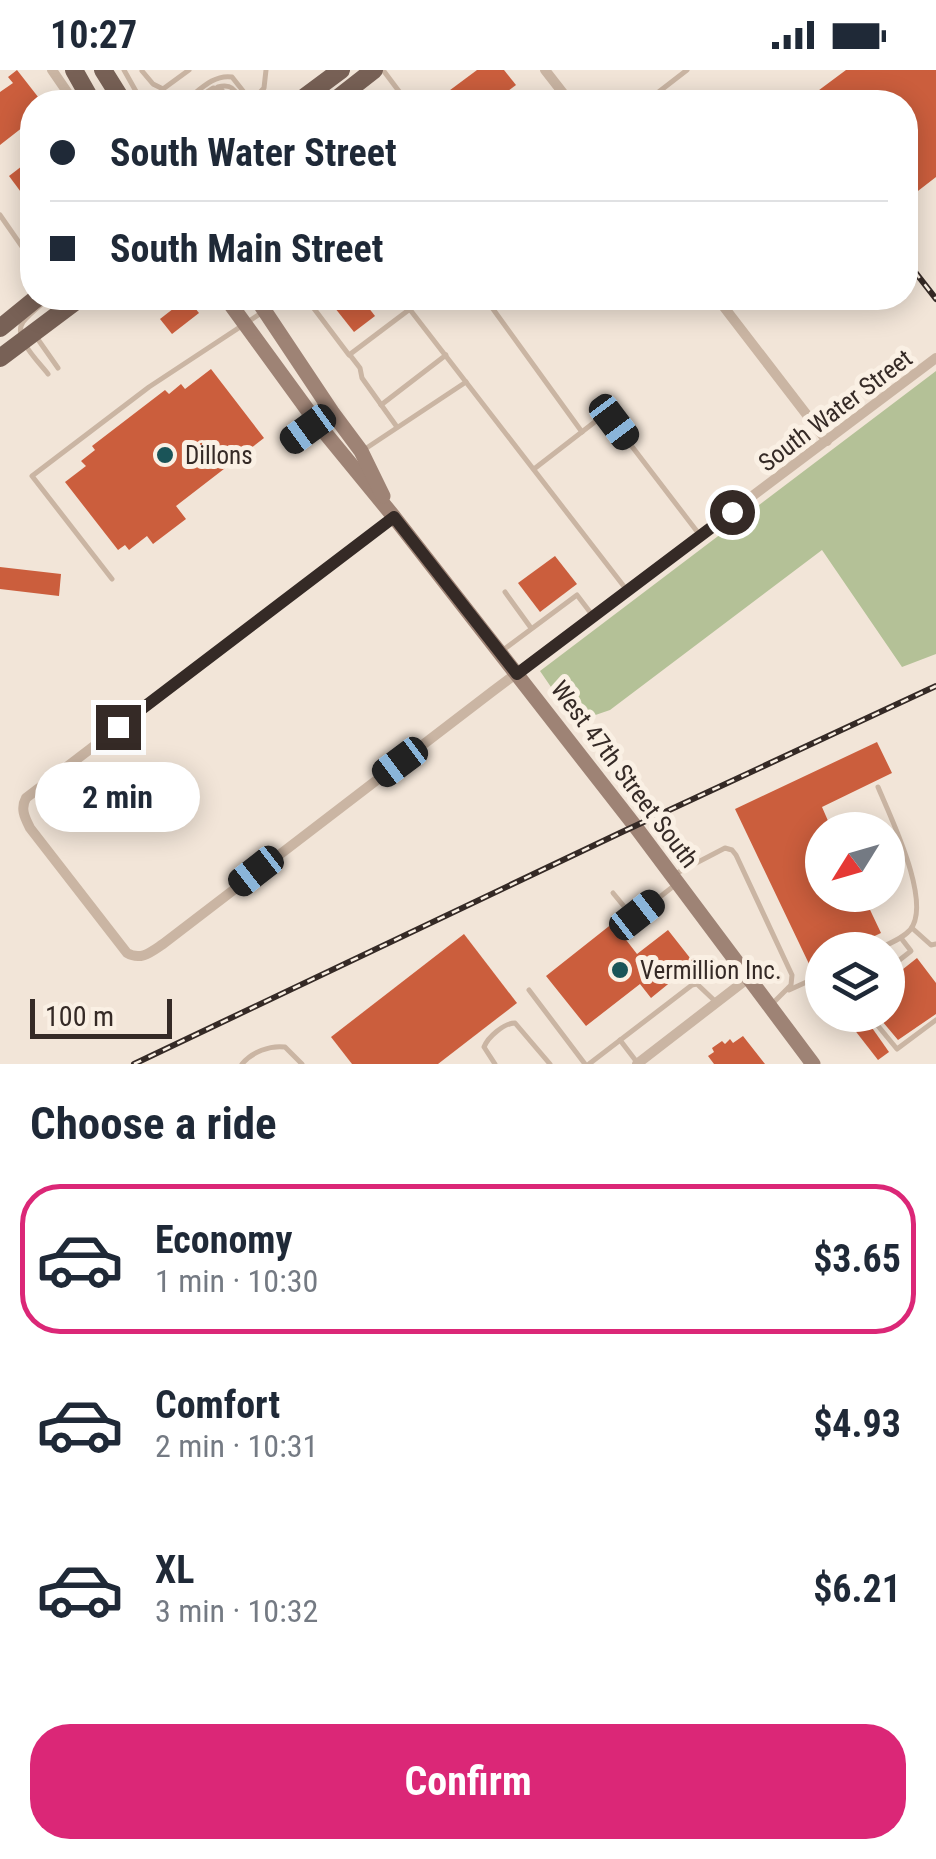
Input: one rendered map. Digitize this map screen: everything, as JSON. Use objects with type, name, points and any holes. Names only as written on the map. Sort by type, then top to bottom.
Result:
[{"type":"main road","points":[[314,90],[340,70]]},
{"type":"main road","points":[[348,90],[374,70]]},
{"type":"main road","points":[[0,330],[24,310]]},
{"type":"main road","points":[[0,358],[26,334],[62,310]]},
{"type":"street","points":[[545,70],[560,90]]},
{"type":"street","points":[[235,310],[347,461],[394,517]]},
{"type":"street","points":[[264,310],[362,451],[394,517]]},
{"type":"street","points":[[725,310],[827,441]]},
{"type":"street","name":"South Water Street","points":[[394,517],[30,794],[23,804],[30,828],[132,956],[146,955],[163,944],[936,358]]},
{"type":"street","name":"West 47th Street South","points":[[394,517],[813,1064]]},
{"type":"street","points":[[638,1064],[748,979]]},
{"type":"lane","points":[[130,80],[143,70],[158,89],[163,89],[189,70]]},
{"type":"lane","points":[[661,90],[687,70]]},
{"type":"lane","points":[[109,72],[130,80],[135,90]]},
{"type":"lane","points":[[202,90],[214,80],[232,76],[242,90]]},
{"type":"lane","points":[[0,215],[20,244]]},
{"type":"lane","points":[[36,310],[22,324],[48,374]]},
{"type":"lane","points":[[112,578],[32,476],[149,387],[245,323],[255,310]]},
{"type":"lane","points":[[315,310],[360,368],[362,378],[397,428]]},
{"type":"lane","points":[[349,355],[409,310]]},
{"type":"lane","points":[[411,310],[628,592]]},
{"type":"lane","points":[[494,310],[582,432]]},
{"type":"lane","points":[[0,330],[10,328],[26,334],[58,368]]},
{"type":"lane","points":[[381,405],[446,355]]},
{"type":"lane","points":[[347,461],[466,382]]},
{"type":"lane","points":[[534,469],[606,417],[614,422],[701,536]]},
{"type":"lane","points":[[290,443],[318,422]]},
{"type":"lane","points":[[505,592],[532,628]]},
{"type":"lane","points":[[500,652],[577,595],[594,617]]},
{"type":"lane","points":[[878,787],[901,840],[915,889],[916,915],[905,934]]},
{"type":"lane","points":[[613,893],[632,916],[637,915],[675,879],[717,851],[732,850],[792,975],[786,991],[769,1007]]},
{"type":"lane","points":[[912,928],[932,946],[936,944]]},
{"type":"lane","points":[[786,991],[805,983]]},
{"type":"lane","points":[[529,990],[587,1064],[692,985],[701,986],[716,1003]]},
{"type":"lane","points":[[883,1032],[897,1048],[936,1020]]},
{"type":"lane","points":[[495,1064],[484,1047],[508,1023],[520,1027],[550,1064]]},
{"type":"lane","points":[[620,1040],[638,1064]]},
{"type":"lane","points":[[242,1064],[248,1057],[274,1046],[285,1047],[302,1064]]},
{"type":"green space","points":[[936,371],[936,654],[902,667],[822,550],[610,710],[575,722],[540,671]]},
{"type":"building","points":[[17,70],[33,90],[20,90],[20,129],[0,145],[0,92],[13,83],[8,77]]},
{"type":"building","points":[[477,70],[504,70],[516,85],[509,90],[450,90]]},
{"type":"building","points":[[846,70],[936,70],[936,177],[918,191],[918,90],[819,90]]},
{"type":"building","points":[[20,168],[20,191],[9,176]]},
{"type":"building","points":[[172,310],[199,313],[172,334],[160,319]]},
{"type":"building","points":[[337,310],[370,310],[375,316],[354,332]]},
{"type":"building","name":"Dillons","points":[[211,369],[264,438],[176,506],[186,519],[153,544],[147,536],[129,550],[125,545],[118,550],[65,482],[86,466],[81,461],[95,450],[92,446],[165,390],[169,394],[181,384],[185,389]]},
{"type":"building","points":[[555,556],[577,584],[540,612],[518,583]]},
{"type":"building","points":[[0,567],[61,574],[59,596],[0,589]]},
{"type":"building","points":[[877,742],[892,773],[822,807],[824,812],[805,812],[805,912],[871,912],[881,932],[805,932],[805,956],[735,809]]},
{"type":"building","name":"Vermillion Inc.","points":[[613,923],[637,954],[668,930],[694,963],[651,998],[640,984],[586,1026],[546,976]]},
{"type":"building","points":[[464,934],[517,1003],[438,1064],[352,1064],[331,1037]]},
{"type":"building","points":[[917,958],[936,983],[936,1014],[898,1040],[891,1032],[905,1032],[905,968]]},
{"type":"building","points":[[856,1032],[875,1032],[889,1052],[878,1060]]},
{"type":"building","points":[[743,1036],[765,1064],[714,1064],[708,1056],[722,1041],[725,1044],[730,1039],[733,1043]]},
{"type":"railway","points":[[918,276],[936,299]]},
{"type":"railway","points":[[134,1064],[936,686]]},
{"type":"place","name":"Dillons","points":[[165,455]]},
{"type":"place","name":"Vermillion Inc.","points":[[620,970]]},
{"type":"route","points":[[118,727],[394,517],[517,674],[732,512]]}]
